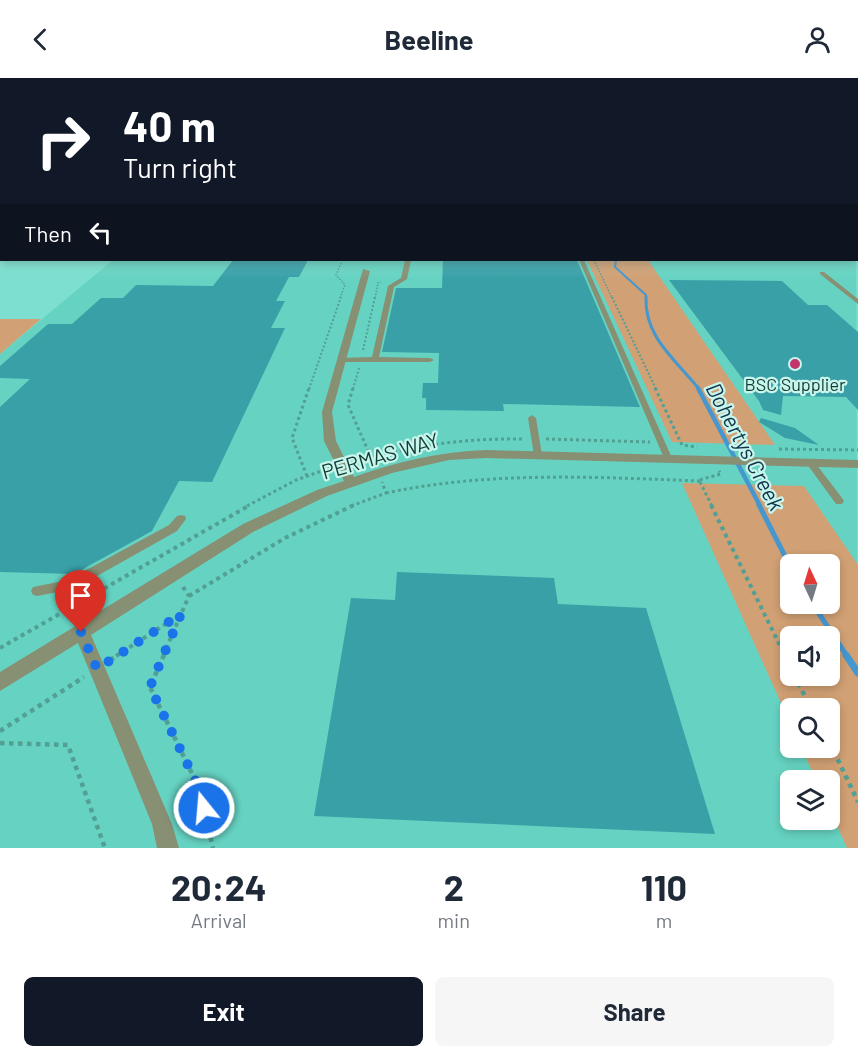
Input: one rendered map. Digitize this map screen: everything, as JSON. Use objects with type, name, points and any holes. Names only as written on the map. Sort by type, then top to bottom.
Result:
[{"type":"street","points":[[351,483],[330,441],[327,412],[366,271]]},
{"type":"street","name":"PERMAS WAY","points":[[0,682],[248,528],[322,493],[390,469],[449,456],[486,454],[858,464]]},
{"type":"street","points":[[81,632],[162,824],[168,848]]},
{"type":"lane","points":[[375,359],[391,286],[404,279],[408,261]]},
{"type":"lane","points":[[581,261],[668,458]]},
{"type":"lane","points":[[822,273],[858,302]]},
{"type":"lane","points":[[340,360],[430,360]]},
{"type":"lane","points":[[532,418],[538,454]]},
{"type":"lane","points":[[810,462],[839,501]]},
{"type":"lane","points":[[37,591],[70,585],[173,528],[181,519]]},
{"type":"path","points":[[307,476],[292,438],[345,285]]},
{"type":"path","points":[[775,449],[858,450]]},
{"type":"path","points":[[386,493],[424,483],[472,477],[700,481]]},
{"type":"path","points":[[161,555],[189,596],[150,687],[199,788],[213,848]]},
{"type":"path","points":[[0,731],[181,614]]},
{"type":"path","points":[[0,743],[68,745],[105,848]]},
{"type":"path","points":[[837,758],[858,802]]},
{"type":"shaded area","points":[[112,261],[856,261],[858,848],[0,848],[0,354]]},
{"type":"shaded area","points":[[587,261],[649,261],[775,445],[672,442]]},
{"type":"shaded area","points":[[0,319],[41,319],[0,354]]},
{"type":"shaded area","points":[[682,483],[804,486],[858,565],[858,848],[847,848],[839,830],[840,770],[811,770],[806,758],[840,758],[840,698],[780,698],[780,701]]},
{"type":"building","points":[[232,261],[307,261],[299,277],[289,277],[276,301],[285,301],[271,328],[285,328],[212,482],[179,481],[152,531],[74,574],[0,572],[0,407],[30,379],[0,378],[0,366],[48,324],[72,324],[101,298],[123,298],[136,285],[213,286]]},
{"type":"building","points":[[443,261],[577,261],[640,407],[503,404],[504,411],[426,410],[426,398],[422,398],[423,383],[438,383],[439,353],[382,352],[396,288],[442,288]]},
{"type":"building","name":"BSC Supplier","points":[[669,280],[782,281],[808,305],[827,305],[858,332],[858,410],[846,397],[783,396],[781,415],[763,410],[759,401]]},
{"type":"building","points":[[761,418],[795,428],[819,445],[785,438],[759,422]]},
{"type":"building","points":[[397,572],[554,578],[558,604],[646,608],[715,834],[314,816],[351,598],[395,600]]},
{"type":"waterway","name":"Dohertys Creek","points":[[616,261],[615,267],[646,297]]},
{"type":"waterway","name":"Dohertys Creek","points":[[646,297],[650,324],[656,336],[699,389]]},
{"type":"waterway","name":"Dohertys Creek","points":[[698,388],[760,506]]},
{"type":"waterway","name":"Dohertys Creek","points":[[759,505],[784,554]]},
{"type":"waterway","name":"Dohertys Creek","points":[[819,614],[847,656]]},
{"type":"waterway","name":"Dohertys Creek","points":[[846,655],[858,673]]},
{"type":"place","name":"BSC Supplier","points":[[795,364]]},
{"type":"route","points":[[81,632],[97,669],[181,614],[150,687],[199,788],[204,808]]}]
